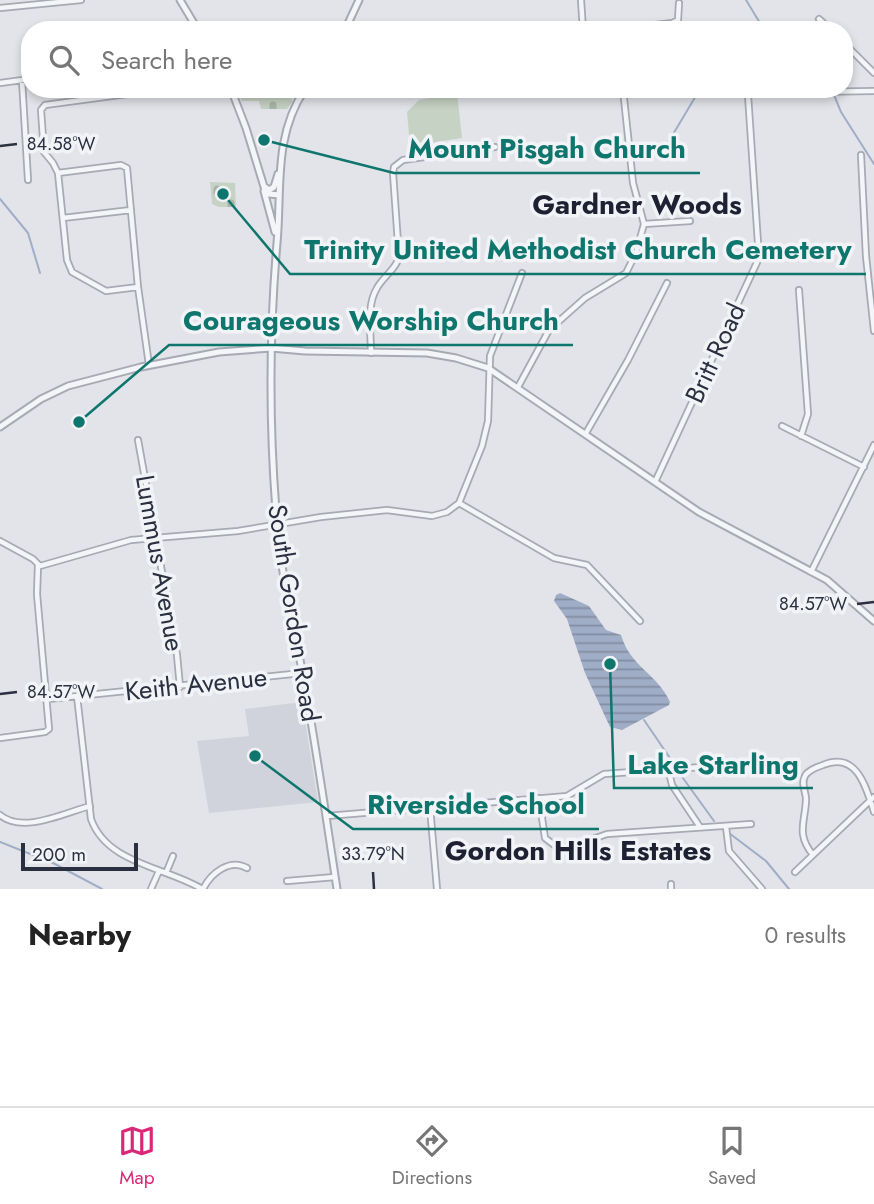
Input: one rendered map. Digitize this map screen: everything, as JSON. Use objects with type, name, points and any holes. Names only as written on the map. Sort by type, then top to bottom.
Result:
[{"type":"street","points":[[0,8],[81,0]]},
{"type":"street","points":[[180,0],[193,21]]},
{"type":"street","points":[[349,21],[359,0]]},
{"type":"street","points":[[581,0],[582,21]]},
{"type":"street","points":[[676,21],[680,17],[679,3]]},
{"type":"street","points":[[853,52],[874,73]]},
{"type":"street","points":[[0,83],[21,80]]},
{"type":"street","name":"Britt Road","points":[[853,91],[874,90]]},
{"type":"street","points":[[23,98],[28,180]]},
{"type":"street","points":[[97,98],[45,105],[41,110],[44,152],[58,173],[67,260],[72,272],[106,291],[138,287]]},
{"type":"street","points":[[234,98],[263,184],[278,242]]},
{"type":"street","name":"South Gordon Road","points":[[299,98],[285,131],[279,172],[278,242],[271,348],[277,523],[287,597],[327,816],[337,889]]},
{"type":"street","points":[[518,387],[549,330],[585,298],[626,273],[636,253],[643,224],[633,183],[623,98]]},
{"type":"street","name":"Britt Road","points":[[655,482],[759,258],[748,98]]},
{"type":"street","points":[[371,353],[372,298],[384,277],[398,263],[399,257],[394,167],[402,160],[495,147]]},
{"type":"street","points":[[861,155],[866,256],[874,331]]},
{"type":"street","points":[[58,173],[121,165],[127,169],[138,287],[149,365]]},
{"type":"street","points":[[263,184],[266,188],[274,187],[279,172]]},
{"type":"street","points":[[263,184],[266,192],[279,195]]},
{"type":"street","points":[[62,218],[131,210]]},
{"type":"street","points":[[643,224],[690,221]]},
{"type":"street","points":[[0,541],[14,547],[38,565],[66,560],[117,542],[155,537],[238,531],[277,523],[387,510],[438,515],[447,512],[459,503],[471,479],[486,433],[490,356],[522,274]]},
{"type":"street","points":[[586,433],[628,360],[667,283]]},
{"type":"street","points":[[799,290],[808,414],[801,436]]},
{"type":"street","points":[[0,428],[41,399],[68,386],[149,365],[219,352],[271,348],[427,353],[456,358],[488,368],[699,512],[838,588],[874,621]]},
{"type":"street","points":[[782,426],[864,467]]},
{"type":"street","name":"Lummus Avenue","points":[[138,440],[177,655],[180,687]]},
{"type":"street","points":[[811,572],[874,445]]},
{"type":"street","points":[[459,503],[554,558],[587,565],[640,621]]},
{"type":"street","points":[[0,738],[45,732],[49,729],[37,594],[38,565]]},
{"type":"street","name":"Keith Avenue","points":[[48,699],[302,673]]},
{"type":"street","points":[[77,696],[90,806],[95,831],[102,839],[123,855],[203,889],[217,871],[233,864],[247,868]]},
{"type":"street","points":[[813,855],[805,844],[802,829],[806,799],[803,782],[808,773],[829,762],[842,761],[850,764],[858,770],[872,799],[874,812]]},
{"type":"street","points":[[327,816],[567,796],[604,774],[743,764]]},
{"type":"street","points":[[668,768],[672,785],[701,828]]},
{"type":"street","points":[[539,798],[545,838],[558,848],[570,847],[607,834],[751,824]]},
{"type":"street","points":[[795,872],[872,799]]},
{"type":"street","points":[[0,815],[15,823],[31,823],[90,806]]},
{"type":"street","points":[[430,807],[438,889]]},
{"type":"street","points":[[726,827],[729,851],[762,889]]},
{"type":"street","points":[[166,873],[173,856]]},
{"type":"street","points":[[151,889],[160,870]]},
{"type":"street","points":[[287,881],[335,877]]},
{"type":"shaded area","points":[[302,702],[318,802],[209,813],[197,741],[249,736],[245,709]]},
{"type":"green space","points":[[240,98],[292,98],[292,102],[287,109],[261,109],[259,101],[242,101]]},
{"type":"green space","points":[[458,98],[462,138],[410,146],[407,112],[419,100]]},
{"type":"green space","points":[[210,182],[235,183],[236,207],[219,207],[212,204]]},
{"type":"water","points":[[560,593],[589,606],[606,630],[621,635],[637,663],[665,692],[669,705],[622,730],[610,727],[585,673],[567,619],[554,601]]},
{"type":"waterway","points":[[746,0],[759,21]]},
{"type":"waterway","points":[[669,141],[695,98]]},
{"type":"waterway","points":[[835,98],[841,112],[874,164]]},
{"type":"waterway","points":[[0,199],[28,233],[40,273]]},
{"type":"waterway","points":[[644,720],[672,761]]},
{"type":"waterway","points":[[680,774],[714,821]]},
{"type":"waterway","points":[[729,833],[766,861],[789,889]]},
{"type":"waterway","points":[[0,842],[53,863],[102,889]]},
{"type":"place","name":"Mount Pisgah Church","points":[[264,140]]},
{"type":"place","name":"Trinity United Methodist Church Cemetery","points":[[223,194]]},
{"type":"place","name":"Courageous Worship Church","points":[[79,422]]},
{"type":"place","name":"Lake Starling","points":[[610,664]]},
{"type":"place","name":"Riverside School","points":[[255,756]]},
{"type":"district","name":"Gardner Woods","points":[[637,204]]},
{"type":"district","name":"Gordon Hills Estates","points":[[578,850]]}]
